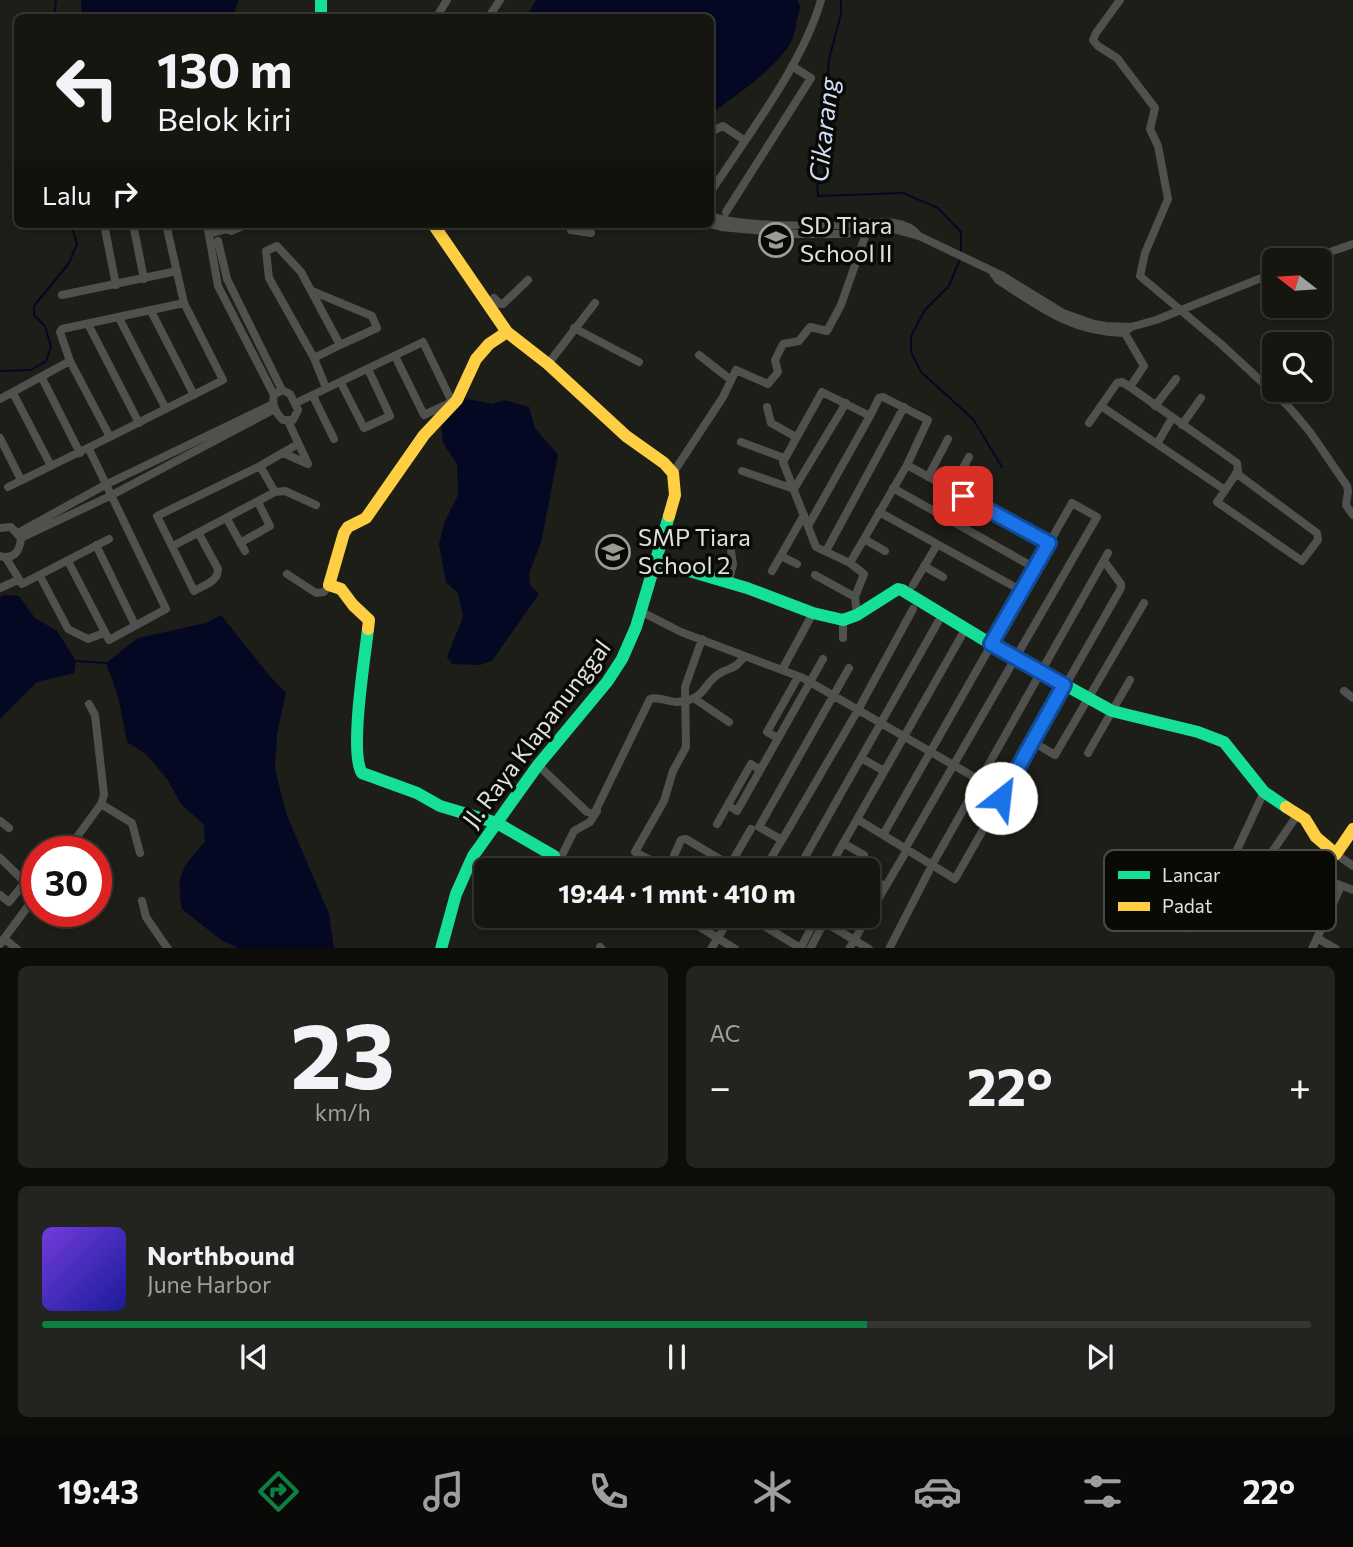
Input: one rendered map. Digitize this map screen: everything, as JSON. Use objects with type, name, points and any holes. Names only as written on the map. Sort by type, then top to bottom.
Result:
[{"type":"street","points":[[714,187],[792,66],[821,0]]},
{"type":"street","points":[[1120,0],[1093,40],[1117,58],[1155,108],[1150,129],[1158,146],[1168,194],[1167,204],[1161,211],[1145,253],[1140,276],[1289,407],[1310,432],[1347,486],[1346,505],[1353,515]]},
{"type":"street","points":[[726,212],[811,78],[792,66]]},
{"type":"street","points":[[714,130],[723,126],[744,140]]},
{"type":"street","points":[[714,216],[796,234],[893,229],[919,236],[1001,275],[1063,313],[1094,324],[1126,329],[1156,320],[1262,278]]},
{"type":"street","points":[[714,224],[721,227],[762,227],[890,223],[907,227],[919,236]]},
{"type":"street","points":[[105,228],[116,285]]},
{"type":"street","points":[[134,228],[144,279]]},
{"type":"street","points":[[8,486],[84,451],[223,380],[184,303],[167,228]]},
{"type":"street","points":[[208,228],[226,279],[282,390],[290,394],[296,403],[297,415],[288,421]]},
{"type":"street","points":[[213,240],[228,229],[231,231],[238,228]]},
{"type":"street","points":[[436,228],[507,332],[548,364],[626,436],[654,454],[673,473],[696,440],[737,370],[768,384],[779,372],[775,360],[783,344],[799,341],[810,326],[827,331],[841,305],[867,232]]},
{"type":"street","points":[[571,230],[587,229]]},
{"type":"street","points":[[213,240],[218,286],[279,416],[288,421],[311,467],[284,453]]},
{"type":"street","points":[[1332,251],[1353,244]]},
{"type":"street","points":[[326,388],[314,358],[269,278],[266,251],[277,246],[301,272],[340,345]]},
{"type":"street","points":[[62,295],[177,271]]},
{"type":"street","points":[[489,307],[494,298],[503,304],[528,280]]},
{"type":"street","points":[[312,290],[372,316],[377,328],[314,358]]},
{"type":"street","points":[[110,437],[70,361],[60,332],[62,329],[184,303]]},
{"type":"street","points":[[548,364],[594,303]]},
{"type":"street","points":[[151,312],[194,394]]},
{"type":"street","points":[[119,318],[166,409]]},
{"type":"street","points":[[88,324],[139,423]]},
{"type":"street","points":[[574,328],[639,362]]},
{"type":"street","points":[[1126,329],[1144,366],[1130,387]]},
{"type":"street","points":[[287,574],[316,593],[324,592],[337,564],[347,527],[366,519],[424,435],[457,400],[476,359],[489,344],[507,332]]},
{"type":"street","points":[[296,403],[423,342],[452,402],[424,415],[395,356]]},
{"type":"street","points":[[699,355],[731,380]]},
{"type":"street","points":[[0,399],[70,361]]},
{"type":"street","points":[[341,383],[364,428],[390,416],[368,369]]},
{"type":"street","points":[[42,377],[105,485],[166,608],[109,640],[68,561]]},
{"type":"street","points":[[1155,407],[1176,379]]},
{"type":"street","points":[[1089,423],[1116,383],[1122,382],[1130,387],[1237,463],[1236,473],[1217,502],[1301,561],[1318,540],[1318,533],[1236,473]]},
{"type":"street","points":[[19,535],[110,496],[274,403],[282,390]]},
{"type":"street","points":[[857,615],[855,597],[864,576],[850,563],[816,547],[783,462],[822,392],[870,416]]},
{"type":"street","points":[[13,393],[51,466]]},
{"type":"street","points":[[313,396],[334,439]]},
{"type":"street","points":[[808,526],[879,398],[883,397],[928,420],[907,465],[850,563]]},
{"type":"street","points":[[1182,425],[1201,398]]},
{"type":"street","points":[[19,535],[105,485],[274,403]]},
{"type":"street","points":[[794,489],[846,403]]},
{"type":"street","points":[[1101,406],[1225,490]]},
{"type":"street","points":[[767,407],[771,423],[796,437]]},
{"type":"street","points":[[826,551],[904,407]]},
{"type":"street","points":[[1157,444],[1172,418]]},
{"type":"street","points":[[0,438],[21,480]]},
{"type":"street","points":[[928,477],[948,439]]},
{"type":"street","points":[[741,442],[784,458]]},
{"type":"street","points":[[199,534],[218,569],[218,575],[215,580],[194,591],[157,516],[260,466],[298,444]]},
{"type":"street","points":[[951,489],[969,457]]},
{"type":"street","points":[[907,465],[1049,543]]},
{"type":"street","points":[[260,466],[275,492]]},
{"type":"street","points":[[742,471],[794,489]]},
{"type":"street","name":"Jl. Raya Klapanunggal","points":[[441,948],[456,894],[467,868],[538,765],[615,672],[630,642],[675,495],[673,473]]},
{"type":"street","points":[[976,503],[987,483]]},
{"type":"street","points":[[893,488],[1035,568]]},
{"type":"street","points":[[173,546],[275,492],[285,491],[316,505]]},
{"type":"street","points":[[228,519],[242,547],[270,527],[258,502]]},
{"type":"street","points":[[849,948],[1097,517],[1072,503],[883,835]]},
{"type":"street","points":[[879,512],[1021,591]]},
{"type":"street","points":[[772,571],[804,515]]},
{"type":"street","points":[[1,525],[11,527],[19,535],[20,547],[15,555],[3,557],[22,584],[109,539]]},
{"type":"street","points":[[795,531],[814,541]]},
{"type":"street","points":[[864,539],[885,551]]},
{"type":"street","points":[[728,583],[733,565],[730,543]]},
{"type":"street","points":[[96,545],[135,625]]},
{"type":"street","points":[[913,585],[937,545]]},
{"type":"street","points":[[781,556],[797,564]]},
{"type":"street","points":[[857,819],[930,868],[955,879],[1121,586],[1106,557],[930,868],[889,948]]},
{"type":"street","points":[[655,561],[781,600],[813,613],[843,620],[857,615],[898,589],[902,590],[991,644],[1112,711],[1198,732],[1224,742],[1264,792],[1298,814],[1332,850]]},
{"type":"street","points":[[924,566],[943,577]]},
{"type":"street","points":[[815,575],[855,597]]},
{"type":"street","points":[[40,576],[68,629],[88,639],[104,633]]},
{"type":"street","points":[[0,588],[18,580]]},
{"type":"street","points":[[329,585],[341,589],[369,620],[356,747],[358,767],[362,773],[417,793],[440,806],[497,823],[557,858],[574,831],[590,822],[597,811],[647,703],[653,698],[674,702],[695,699],[721,673],[732,670],[744,657]]},
{"type":"street","points":[[1032,742],[1055,755],[1144,603]]},
{"type":"street","points":[[849,668],[759,827],[782,841],[913,608]]},
{"type":"street","points":[[640,611],[681,632],[810,682],[1019,803]]},
{"type":"street","points":[[782,670],[813,613]]},
{"type":"street","points":[[843,620],[843,638]]},
{"type":"street","points":[[807,858],[938,622]]},
{"type":"street","points":[[835,858],[962,635]]},
{"type":"street","points":[[647,858],[635,852],[664,801],[685,747],[685,687],[702,639]]},
{"type":"street","points":[[717,824],[728,805],[737,811],[823,659]]},
{"type":"street","points":[[778,738],[767,732],[798,677]]},
{"type":"street","points":[[1088,754],[1130,680]]},
{"type":"street","points":[[1345,691],[1353,698]]},
{"type":"street","points":[[695,699],[729,722]]},
{"type":"street","points":[[78,836],[101,804],[104,794],[95,715],[89,704]]},
{"type":"street","points":[[861,758],[884,771]]},
{"type":"street","points":[[538,765],[587,812],[592,814],[597,811]]},
{"type":"street","points":[[1237,850],[1264,792]]},
{"type":"street","points":[[101,804],[132,823],[141,853]]},
{"type":"street","points":[[1273,850],[1298,814]]},
{"type":"street","points":[[0,821],[9,828]]},
{"type":"street","points":[[738,858],[751,829]]},
{"type":"street","points":[[1353,829],[1336,854],[1353,866]]},
{"type":"street","points":[[673,858],[681,840],[686,839],[719,858]]},
{"type":"street","points":[[771,858],[780,843]]},
{"type":"street","points":[[844,843],[864,855]]},
{"type":"street","points":[[0,858],[25,882],[9,902],[0,895]]},
{"type":"street","points":[[880,883],[885,887]]},
{"type":"street","points":[[1336,884],[1353,891]]},
{"type":"street","points":[[1336,898],[1342,886]]},
{"type":"street","points":[[142,901],[146,917],[168,948]]},
{"type":"street","points":[[17,948],[2,941],[21,915]]},
{"type":"street","points":[[702,928],[735,948]]},
{"type":"street","points":[[711,948],[724,928]]},
{"type":"street","points":[[768,928],[803,948],[814,928]]},
{"type":"street","points":[[836,928],[869,948]]},
{"type":"street","points":[[1312,948],[1320,931]]},
{"type":"street","points":[[1317,938],[1336,948]]},
{"type":"water","points":[[81,0],[239,0],[234,14],[82,14]]},
{"type":"water","points":[[536,0],[797,0],[801,8],[795,32],[785,51],[756,80],[714,112],[714,14],[528,14]]},
{"type":"water","points":[[464,398],[492,404],[504,400],[529,407],[535,428],[558,455],[541,543],[529,573],[530,585],[539,594],[492,661],[480,665],[452,664],[447,657],[463,617],[458,593],[446,582],[439,544],[445,521],[458,495],[457,464],[443,443],[440,418]]},
{"type":"water","points":[[19,596],[35,618],[57,631],[76,661],[74,673],[37,682],[0,719],[0,597]]},
{"type":"water","points":[[221,615],[286,693],[277,734],[275,769],[286,813],[329,914],[334,948],[238,948],[221,940],[182,909],[180,879],[190,859],[205,842],[204,825],[181,804],[167,779],[146,754],[127,742],[118,696],[106,663],[138,638],[206,623]]},
{"type":"waterway","points":[[54,14],[56,0]]},
{"type":"waterway","name":"Cikarang","points":[[841,0],[841,14],[829,59],[823,133],[816,168],[818,196],[903,193],[938,208],[961,232],[961,253]]},
{"type":"waterway","points":[[0,371],[31,370],[46,361],[51,347],[45,326],[34,315],[34,306],[69,263],[77,244],[72,228]]},
{"type":"waterway","name":"Cikarang","points":[[960,259],[949,286],[925,310],[911,336],[911,352],[921,372],[973,419],[1002,467]]},
{"type":"waterway","points":[[76,661],[106,663]]},
{"type":"traffic: fast","points":[[321,0],[321,14]]},
{"type":"traffic: fast","points":[[441,948],[456,894],[473,856],[538,765],[607,682],[622,659],[636,627],[669,516]]},
{"type":"traffic: fast","points":[[655,561],[747,588],[813,613],[843,620],[857,615],[898,589],[902,590],[991,644],[1112,711],[1198,732],[1224,742],[1264,792],[1286,807]]},
{"type":"traffic: fast","points":[[368,629],[357,726],[358,762],[362,773],[417,793],[440,806],[497,823],[554,856],[553,858]]},
{"type":"traffic: slow","points":[[436,228],[507,332],[548,364],[626,436],[664,463],[673,473],[675,495],[669,516]]},
{"type":"traffic: slow","points":[[368,629],[369,620],[341,589],[329,585],[344,533],[348,527],[366,518],[424,435],[457,400],[476,359],[489,344],[507,332]]},
{"type":"traffic: slow","points":[[1286,807],[1305,819],[1316,837],[1331,850]]},
{"type":"traffic: slow","points":[[1336,854],[1353,829]]},
{"type":"place","name":"SD Tiara School II","points":[[776,240]]},
{"type":"place","name":"SMP Tiara School 2","points":[[613,552]]},
{"type":"route","points":[[963,496],[1049,543],[991,644],[1064,685],[1001,798]]}]
